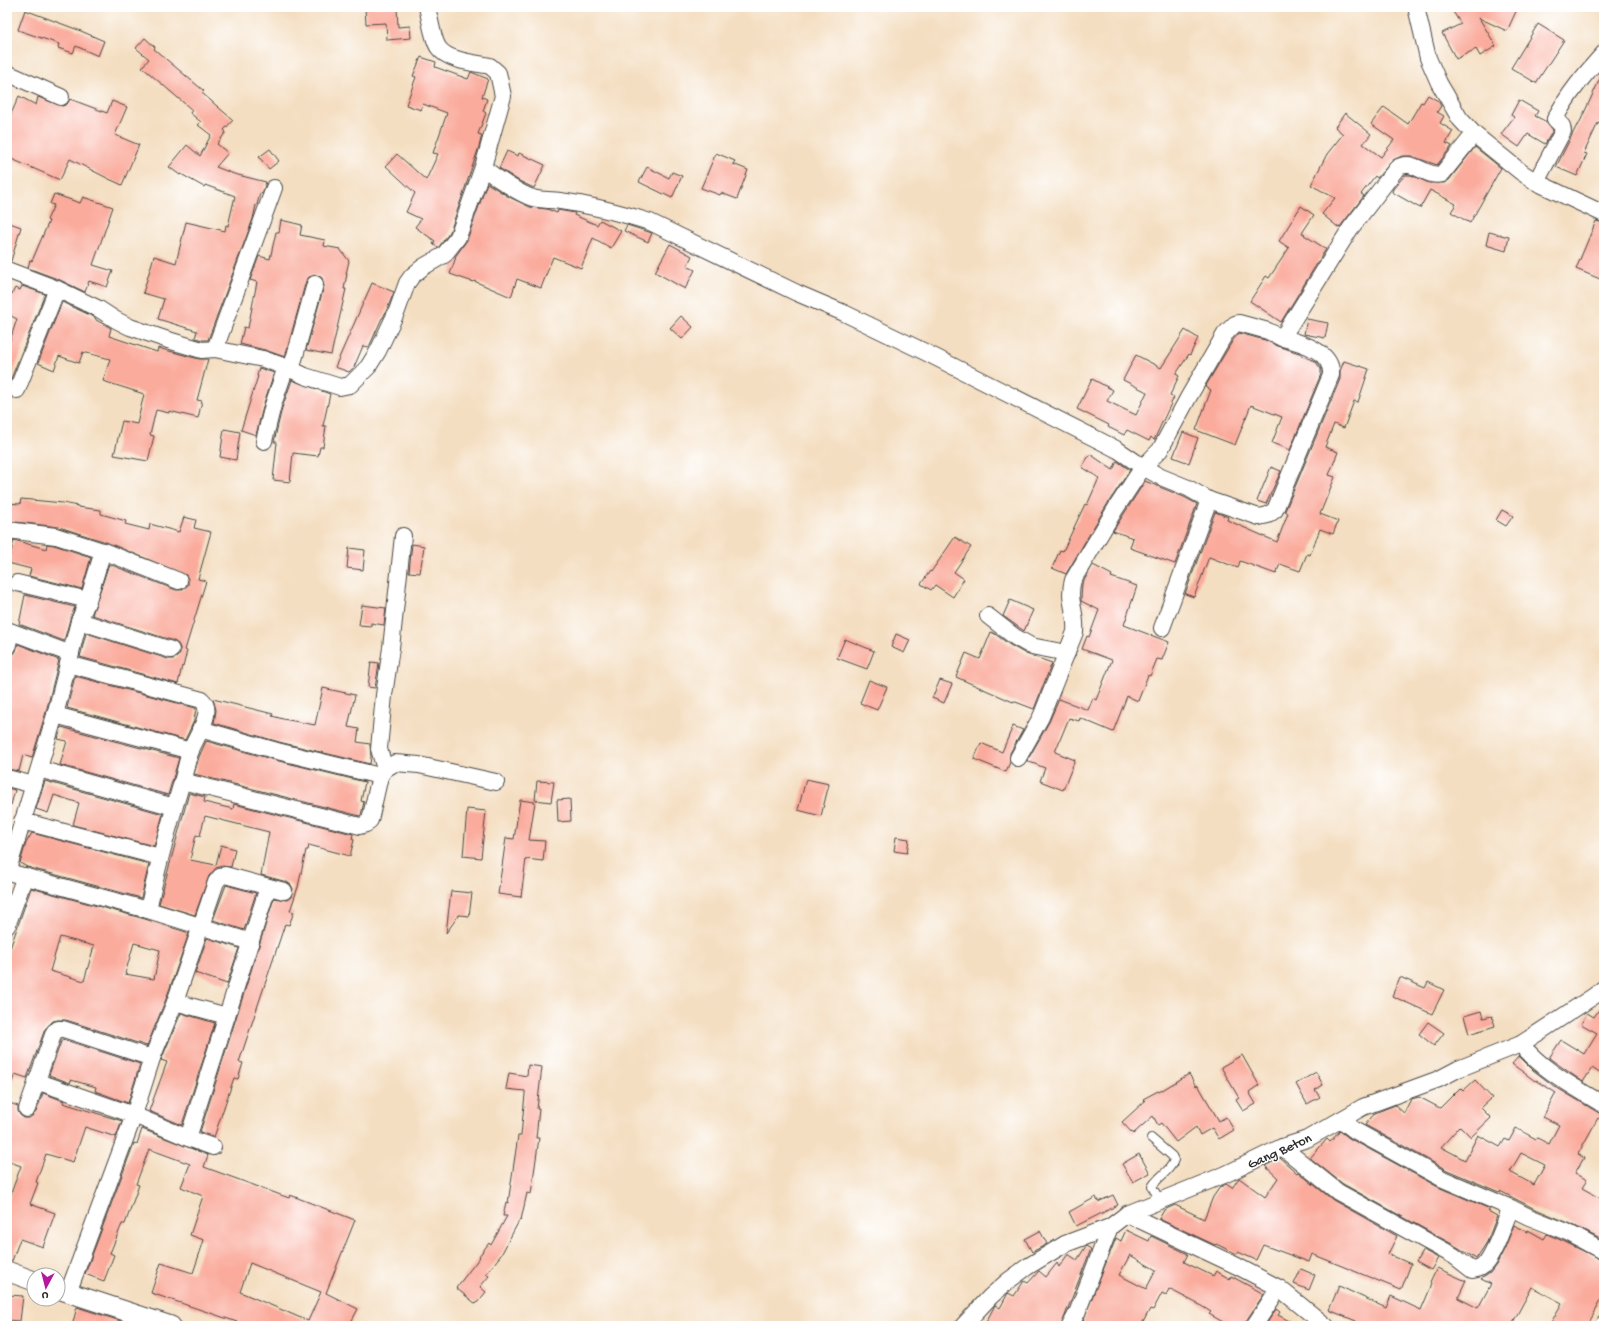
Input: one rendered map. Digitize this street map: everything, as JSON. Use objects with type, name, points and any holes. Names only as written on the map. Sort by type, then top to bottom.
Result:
[{"type":"street","points":[[7,270],[18,276],[57,289],[130,326],[188,346],[202,350],[215,349],[263,359],[305,376],[340,387],[350,385],[368,367],[378,351],[397,311],[407,283],[412,276],[423,267],[444,255],[458,237],[483,167],[503,96],[498,73],[490,66],[454,58],[444,53],[438,47],[427,7]]},
{"type":"street","points":[[1416,7],[1428,58],[1439,83],[1460,118],[1474,134],[1541,173],[1604,214]]},
{"type":"street","points":[[1541,173],[1563,131],[1562,126],[1555,119],[1562,105],[1581,78],[1604,53]]},
{"type":"street","points":[[7,73],[61,97]]},
{"type":"street","points":[[1282,338],[1350,229],[1397,168],[1405,164],[1434,175],[1442,174],[1474,134]]},
{"type":"street","points":[[483,167],[494,177],[531,198],[558,200],[627,214],[650,222],[797,293],[844,313],[925,352],[1118,450],[1143,467],[1209,500],[1259,517],[1268,515],[1275,510],[1322,398],[1331,370],[1330,362],[1321,353],[1297,342],[1282,338],[1246,324],[1234,324],[1225,334],[1160,450],[1143,467],[1072,580],[1069,591],[1076,621],[1074,632],[1041,717],[1018,758]]},
{"type":"street","points":[[215,349],[274,188]]},
{"type":"street","points":[[264,441],[273,404],[289,369],[315,284]]},
{"type":"street","points":[[17,390],[57,289]]},
{"type":"street","points":[[1162,628],[1209,500]]},
{"type":"street","points":[[7,530],[56,536],[103,551],[179,581]]},
{"type":"street","points":[[182,781],[360,826],[366,824],[370,820],[382,772],[379,749],[403,536]]},
{"type":"street","points":[[103,551],[80,621],[55,715],[7,872],[148,910],[251,942]]},
{"type":"street","points":[[17,583],[88,600]]},
{"type":"street","points":[[988,616],[1015,638],[1031,646],[1067,653]]},
{"type":"street","points":[[80,621],[171,650]]},
{"type":"street","points":[[7,648],[9,631],[70,659],[202,700],[206,703],[208,711],[191,750],[160,857],[148,910]]},
{"type":"street","points":[[55,715],[191,750]]},
{"type":"street","points":[[200,729],[277,751],[382,772],[395,763],[419,765],[496,782]]},
{"type":"street","points":[[39,769],[174,807]]},
{"type":"street","points":[[7,778],[34,785]]},
{"type":"street","points":[[22,821],[160,857]]},
{"type":"street","points":[[66,1284],[134,1115],[152,1058],[175,1002],[216,882],[220,877],[225,875],[284,891]]},
{"type":"street","points":[[7,926],[25,876]]},
{"type":"street","points":[[188,1138],[268,887]]},
{"type":"street","name":"Gang Beton","points":[[963,1326],[990,1296],[1027,1267],[1065,1244],[1110,1227],[1156,1194],[1224,1175],[1282,1147],[1307,1139],[1363,1107],[1439,1079],[1458,1069],[1521,1044],[1604,988]]},
{"type":"street","points":[[175,1002],[227,1016]]},
{"type":"street","points":[[27,1109],[54,1032],[58,1030],[63,1029],[152,1058]]},
{"type":"street","points":[[1521,1044],[1532,1057],[1561,1079],[1604,1105]]},
{"type":"street","points":[[36,1081],[134,1115],[213,1147]]},
{"type":"street","points":[[1341,1120],[1354,1130],[1443,1179],[1567,1232],[1604,1252]]},
{"type":"street","points":[[1282,1147],[1338,1192],[1454,1256],[1472,1270],[1478,1269],[1485,1264],[1493,1251],[1511,1208]]},
{"type":"street","points":[[1127,1214],[1238,1266],[1278,1288],[1326,1326]]},
{"type":"street","points":[[1070,1326],[1110,1227]]},
{"type":"street","points":[[7,1271],[26,1278]]},
{"type":"street","points":[[1254,1326],[1278,1288]]},
{"type":"street","points":[[66,1292],[171,1326]]},
{"type":"lane","points":[[1151,1138],[1172,1156],[1174,1160],[1169,1170],[1155,1182],[1156,1194]]},
{"type":"building","points":[[365,7],[397,7],[398,27],[410,26],[411,38],[387,40],[386,23],[366,24]]},
{"type":"building","points":[[1450,7],[1518,7],[1507,31],[1479,18],[1496,46],[1480,56],[1476,49],[1456,59],[1442,33],[1461,24]]},
{"type":"building","points":[[25,10],[104,41],[98,56],[76,46],[73,53],[58,48],[59,44],[18,30]]},
{"type":"building","points":[[1538,24],[1564,40],[1536,83],[1511,68]]},
{"type":"building","points":[[145,38],[155,47],[154,49],[204,91],[202,93],[233,120],[224,130],[226,132],[217,144],[228,153],[216,167],[234,174],[266,182],[262,194],[260,193],[253,219],[208,340],[195,338],[197,331],[158,319],[164,299],[143,293],[154,256],[176,263],[186,222],[225,231],[226,225],[228,226],[235,196],[205,185],[204,187],[181,174],[180,175],[169,167],[187,145],[200,156],[211,135],[198,125],[201,122],[190,113],[192,110],[142,67],[149,59],[136,48]]},
{"type":"building","points":[[421,57],[436,62],[435,67],[468,79],[471,72],[488,79],[482,97],[487,99],[483,111],[486,113],[478,134],[482,135],[479,147],[450,232],[438,248],[433,244],[435,241],[415,227],[421,219],[406,212],[415,193],[386,166],[397,154],[426,180],[438,154],[433,153],[447,113],[423,104],[421,110],[406,105],[416,77],[413,76]]},
{"type":"building","points":[[1604,70],[1604,126],[1598,123],[1584,153],[1587,154],[1577,176],[1556,167],[1577,125],[1578,126]]},
{"type":"building","points":[[1428,95],[1438,101],[1441,106],[1437,112],[1444,116],[1440,123],[1453,131],[1446,143],[1452,146],[1437,165],[1411,156],[1402,156],[1393,160],[1377,178],[1375,176],[1361,194],[1364,196],[1339,228],[1322,214],[1335,198],[1311,185],[1327,154],[1343,134],[1335,127],[1345,113],[1371,134],[1363,144],[1381,157],[1394,140],[1371,124],[1384,107],[1408,124],[1421,102],[1423,103]]},
{"type":"building","points":[[19,96],[36,105],[38,97],[62,106],[67,104],[70,99],[107,113],[112,101],[127,107],[115,135],[139,145],[122,185],[70,159],[60,180],[7,157],[7,123]]},
{"type":"building","points":[[1519,100],[1538,111],[1535,116],[1547,122],[1553,130],[1545,144],[1528,134],[1519,147],[1501,134],[1514,117],[1511,115]]},
{"type":"building","points":[[1475,147],[1501,168],[1470,223],[1451,212],[1456,204],[1430,190],[1420,208],[1392,192],[1405,175],[1411,175],[1429,183],[1444,183],[1449,180]]},
{"type":"building","points":[[270,149],[279,161],[269,169],[259,157]]},
{"type":"building","points":[[507,151],[518,156],[519,153],[545,165],[534,188],[519,181],[499,168]]},
{"type":"building","points":[[716,153],[735,161],[733,164],[748,170],[737,199],[701,188]]},
{"type":"building","points":[[647,167],[669,178],[672,172],[682,176],[672,198],[639,182]]},
{"type":"building","points":[[487,183],[509,197],[530,207],[547,209],[557,213],[558,210],[575,213],[574,215],[597,225],[600,220],[621,231],[611,248],[593,238],[581,268],[553,257],[541,288],[517,279],[511,297],[474,281],[473,282],[450,274],[455,257],[467,240]]},
{"type":"building","points":[[54,194],[80,203],[83,197],[113,207],[93,265],[113,271],[107,287],[89,281],[85,292],[60,280],[28,268],[30,260],[32,261],[49,221],[47,220],[54,205],[50,204]]},
{"type":"building","points":[[1301,206],[1314,215],[1302,233],[1326,249],[1281,322],[1250,301],[1266,276],[1269,278],[1289,248],[1279,241]]},
{"type":"building","points":[[281,220],[302,225],[300,235],[325,240],[324,246],[340,249],[349,261],[344,289],[346,289],[331,355],[306,350],[324,286],[322,278],[317,275],[309,277],[306,281],[285,357],[240,344],[244,327],[248,328],[257,282],[250,280],[259,256],[270,259],[276,232],[279,232]]},
{"type":"building","points":[[1596,221],[1604,223],[1604,270],[1600,279],[1576,269]]},
{"type":"building","points":[[7,222],[21,227],[11,261],[7,261]]},
{"type":"building","points":[[627,225],[652,233],[648,242],[624,231]]},
{"type":"building","points":[[1489,232],[1509,237],[1506,251],[1486,245]]},
{"type":"building","points":[[670,244],[692,256],[687,266],[695,270],[685,289],[655,272]]},
{"type":"building","points":[[372,283],[394,292],[369,347],[363,346],[354,367],[349,372],[335,367]]},
{"type":"building","points":[[22,286],[45,294],[8,386],[8,392],[12,397],[10,403],[7,403],[7,349],[17,319],[7,314],[7,292],[12,294],[15,288],[20,290]]},
{"type":"building","points":[[62,302],[94,317],[96,320],[111,328],[109,336],[157,352],[158,348],[199,359],[208,359],[197,400],[202,401],[198,418],[169,411],[169,413],[156,410],[150,435],[154,436],[148,461],[114,455],[122,421],[137,424],[144,394],[103,381],[110,359],[83,352],[79,363],[59,356],[54,370],[38,363]]},
{"type":"building","points":[[681,316],[693,327],[682,339],[670,328]]},
{"type":"building","points":[[1307,319],[1328,323],[1325,338],[1304,334]]},
{"type":"building","points":[[1185,330],[1198,338],[1190,355],[1189,354],[1176,374],[1179,376],[1170,395],[1174,397],[1154,440],[1151,437],[1149,441],[1127,430],[1124,435],[1108,427],[1109,425],[1077,409],[1092,379],[1113,390],[1107,401],[1136,415],[1147,392],[1123,380],[1136,355],[1161,368]]},
{"type":"building","points":[[1239,333],[1265,340],[1302,354],[1302,356],[1315,361],[1321,369],[1321,374],[1290,450],[1272,443],[1282,417],[1251,405],[1235,445],[1196,430],[1211,390],[1205,387],[1233,340]]},
{"type":"building","points":[[1344,361],[1369,369],[1358,402],[1354,401],[1344,428],[1334,424],[1325,447],[1338,452],[1329,475],[1335,477],[1320,514],[1338,521],[1333,534],[1320,529],[1310,555],[1307,554],[1300,571],[1280,564],[1276,574],[1240,561],[1238,568],[1209,557],[1194,597],[1185,594],[1215,512],[1228,517],[1227,520],[1277,542],[1288,513],[1285,511],[1340,379],[1340,371]]},
{"type":"building","points":[[259,368],[274,373],[264,403],[256,435],[241,430],[258,376]]},
{"type":"building","points":[[292,380],[330,394],[323,426],[326,426],[323,447],[320,447],[318,456],[293,453],[290,482],[273,480],[277,442],[274,442],[282,408]]},
{"type":"building","points":[[224,429],[240,432],[236,460],[220,457]]},
{"type":"building","points":[[1183,432],[1198,438],[1189,463],[1173,457]]},
{"type":"building","points":[[1090,454],[1113,470],[1117,461],[1130,470],[1108,503],[1066,574],[1052,568],[1060,550],[1063,551],[1099,478],[1082,467]]},
{"type":"building","points":[[1271,467],[1281,471],[1266,504],[1257,501]]},
{"type":"building","points":[[1145,481],[1197,504],[1175,564],[1130,548],[1133,538],[1113,531]]},
{"type":"building","points":[[21,499],[63,503],[78,507],[101,510],[101,514],[126,521],[125,524],[149,530],[150,524],[179,532],[184,517],[196,520],[194,528],[211,532],[198,579],[206,581],[185,650],[187,651],[178,684],[80,657],[86,633],[168,659],[177,657],[180,653],[180,648],[174,641],[92,615],[109,564],[176,590],[181,590],[188,585],[186,575],[106,542],[59,527],[7,521],[7,503],[20,504]]},
{"type":"building","points":[[1502,510],[1513,516],[1506,526],[1496,520]]},
{"type":"building","points":[[955,537],[971,547],[954,572],[964,579],[953,597],[935,585],[931,590],[921,584]]},
{"type":"building","points":[[14,540],[46,549],[47,544],[54,545],[91,557],[82,589],[29,576],[31,569],[8,563]]},
{"type":"building","points":[[412,544],[424,546],[420,573],[409,572]]},
{"type":"building","points":[[349,548],[365,550],[363,570],[347,568]]},
{"type":"building","points":[[1093,565],[1112,575],[1111,577],[1137,586],[1124,625],[1169,642],[1162,660],[1157,659],[1150,676],[1148,675],[1138,701],[1127,696],[1113,732],[1080,718],[1079,721],[1069,718],[1055,752],[1075,760],[1063,790],[1040,781],[1045,768],[1027,761],[1049,722],[1059,699],[1088,710],[1093,698],[1096,700],[1112,660],[1082,649],[1087,636],[1089,637],[1099,610],[1081,601],[1082,584]]},
{"type":"building","points":[[25,595],[75,607],[64,641],[19,624]]},
{"type":"building","points":[[1010,600],[1033,610],[1024,631],[1003,616]]},
{"type":"building","points":[[362,605],[386,608],[384,625],[371,623],[371,626],[359,625]]},
{"type":"building","points":[[991,632],[1026,654],[1052,663],[1034,709],[1013,702],[956,677],[966,653],[980,659]]},
{"type":"building","points":[[896,634],[910,640],[904,653],[891,647]]},
{"type":"building","points":[[845,639],[874,651],[867,669],[837,658]]},
{"type":"building","points":[[18,644],[59,660],[46,712],[32,758],[23,755],[19,771],[7,769],[7,679],[12,656],[16,651]]},
{"type":"building","points":[[371,662],[379,663],[375,688],[368,687]]},
{"type":"building","points":[[75,676],[196,708],[194,721],[185,740],[67,708]]},
{"type":"building","points":[[869,680],[887,687],[877,710],[860,703]]},
{"type":"building","points":[[940,680],[952,684],[944,703],[932,698]]},
{"type":"building","points":[[323,688],[355,695],[348,727],[359,729],[357,742],[370,744],[370,764],[279,742],[214,723],[216,710],[213,699],[273,714],[272,716],[283,719],[315,725]]},
{"type":"building","points":[[1013,726],[1023,730],[1010,753],[1010,762],[1006,772],[974,759],[981,743],[1002,752]]},
{"type":"building","points":[[61,727],[179,758],[168,795],[60,765],[67,741],[58,739]]},
{"type":"building","points":[[206,741],[365,782],[361,801],[364,802],[361,815],[360,816],[194,774]]},
{"type":"building","points":[[806,779],[829,784],[821,816],[798,810]]},
{"type":"building","points":[[45,781],[163,814],[154,846],[73,825],[79,803],[54,795],[48,813],[36,809]]},
{"type":"building","points":[[537,781],[554,782],[551,802],[535,800]]},
{"type":"building","points":[[7,788],[15,790],[11,805],[7,804]]},
{"type":"building","points":[[189,793],[205,797],[204,802],[233,809],[234,804],[353,834],[352,839],[354,840],[350,856],[309,845],[308,850],[306,850],[298,887],[290,911],[294,912],[289,925],[285,924],[239,1062],[243,1063],[238,1079],[234,1078],[214,1137],[200,1132],[274,898],[287,900],[291,897],[293,889],[287,882],[261,875],[269,832],[205,816],[200,836],[196,835],[190,860],[216,865],[221,845],[235,849],[231,867],[222,866],[216,868],[209,876],[195,915],[159,904]]},
{"type":"building","points":[[570,799],[571,821],[558,822],[557,800]]},
{"type":"building","points":[[520,800],[535,802],[529,840],[545,841],[543,861],[526,859],[521,897],[498,894],[506,838],[514,839]]},
{"type":"building","points":[[467,809],[486,811],[481,858],[463,856]]},
{"type":"building","points":[[32,833],[149,864],[141,898],[27,867],[20,863],[26,843]]},
{"type":"building","points":[[896,837],[909,839],[907,853],[894,851]]},
{"type":"building","points":[[226,885],[256,893],[244,930],[213,920]]},
{"type":"building","points":[[31,888],[145,919],[189,933],[166,999],[147,1046],[66,1020],[53,1021],[45,1029],[27,1078],[15,1074],[7,1094],[7,957]],"holes":[[[60,937],[94,946],[84,981],[50,971]],[[134,943],[160,950],[154,979],[125,974]]]},
{"type":"building","points":[[451,891],[472,893],[469,916],[459,915],[446,933]]},
{"type":"building","points":[[207,938],[239,948],[227,984],[195,973]]},
{"type":"building","points":[[1400,977],[1425,988],[1428,982],[1444,990],[1432,1014],[1392,996]]},
{"type":"building","points":[[1604,1002],[1604,1076],[1592,1068],[1583,1082],[1549,1058],[1561,1040],[1584,1054],[1597,1033],[1581,1024],[1587,1013],[1594,1017]]},
{"type":"building","points":[[1481,1011],[1483,1018],[1492,1016],[1495,1026],[1469,1034],[1464,1016]]},
{"type":"building","points":[[181,1013],[215,1023],[182,1125],[149,1111],[167,1062],[161,1060]]},
{"type":"building","points":[[1428,1022],[1444,1033],[1434,1046],[1419,1034]]},
{"type":"building","points":[[62,1039],[140,1064],[128,1103],[95,1091],[96,1087],[71,1080],[70,1083],[49,1075]]},
{"type":"building","points":[[1242,1055],[1259,1085],[1249,1092],[1256,1104],[1243,1111],[1236,1100],[1239,1098],[1221,1067]]},
{"type":"building","points":[[1519,1056],[1533,1070],[1554,1086],[1599,1113],[1604,1114],[1604,1122],[1598,1118],[1578,1154],[1584,1158],[1575,1173],[1587,1180],[1582,1188],[1604,1200],[1604,1241],[1500,1191],[1499,1192],[1447,1170],[1365,1125],[1375,1113],[1395,1105],[1404,1113],[1411,1099],[1419,1097],[1440,1108],[1460,1088],[1463,1091],[1475,1080],[1492,1098],[1481,1108],[1491,1118],[1471,1137],[1460,1126],[1441,1147],[1465,1160],[1478,1135],[1500,1147],[1505,1139],[1509,1141],[1516,1128],[1549,1144],[1559,1125],[1543,1117],[1556,1093],[1536,1080],[1535,1081],[1512,1064]],"holes":[[[1521,1153],[1545,1165],[1534,1185],[1510,1172]]]},
{"type":"building","points":[[528,1065],[542,1067],[537,1109],[539,1109],[536,1138],[539,1138],[531,1194],[527,1193],[521,1220],[520,1219],[501,1255],[486,1274],[489,1276],[480,1287],[486,1292],[476,1304],[456,1288],[489,1243],[491,1245],[507,1216],[503,1216],[506,1202],[508,1203],[518,1136],[521,1136],[525,1091],[506,1089],[509,1073],[527,1076]]},
{"type":"building","points":[[1316,1072],[1323,1085],[1315,1090],[1320,1097],[1307,1104],[1296,1084]]},
{"type":"building","points":[[1189,1074],[1196,1086],[1198,1085],[1219,1121],[1226,1117],[1234,1130],[1219,1139],[1212,1128],[1200,1135],[1196,1127],[1176,1142],[1161,1123],[1158,1125],[1153,1116],[1133,1134],[1122,1122],[1145,1101],[1143,1099],[1158,1091],[1159,1092]]},
{"type":"building","points":[[43,1093],[64,1101],[63,1103],[122,1121],[116,1137],[85,1127],[73,1162],[46,1154],[36,1182],[38,1183],[30,1204],[55,1213],[43,1247],[20,1239],[12,1261],[7,1260],[7,1204],[21,1166],[7,1161],[7,1102],[18,1106],[20,1115],[24,1118],[29,1118],[36,1112]]},
{"type":"building","points":[[142,1129],[208,1155],[204,1167],[289,1198],[290,1195],[355,1220],[326,1293],[358,1309],[349,1326],[243,1326],[236,1323],[237,1322],[151,1293],[161,1263],[193,1273],[204,1240],[190,1235],[203,1196],[181,1187],[190,1164],[149,1149],[136,1184],[139,1185],[125,1224],[122,1224],[110,1253],[114,1255],[104,1281],[85,1274],[134,1143],[137,1144]],"holes":[[[250,1263],[321,1292],[308,1321],[240,1292]]]},
{"type":"building","points":[[1340,1131],[1349,1138],[1438,1187],[1490,1209],[1488,1211],[1497,1216],[1487,1242],[1476,1259],[1459,1248],[1343,1184],[1310,1158],[1327,1139],[1330,1142]]},
{"type":"building","points":[[1139,1154],[1150,1173],[1133,1182],[1122,1164]]},
{"type":"building","points":[[1280,1158],[1333,1200],[1397,1236],[1388,1254],[1411,1264],[1401,1290],[1312,1254],[1309,1262],[1263,1245],[1256,1260],[1238,1252],[1237,1254],[1216,1244],[1215,1245],[1159,1219],[1164,1210],[1175,1205],[1204,1219],[1213,1197],[1220,1187],[1226,1184],[1232,1188],[1239,1178],[1265,1197],[1278,1178],[1265,1166]]},
{"type":"building","points":[[1113,1195],[1118,1205],[1076,1226],[1069,1212],[1096,1197],[1098,1202]]},
{"type":"building","points":[[1514,1225],[1528,1232],[1528,1230],[1544,1239],[1547,1234],[1604,1261],[1604,1294],[1586,1326],[1549,1326],[1562,1303],[1532,1287],[1511,1326],[1354,1326],[1356,1321],[1329,1310],[1339,1286],[1386,1308],[1391,1296],[1421,1310],[1432,1284],[1430,1283],[1437,1268],[1466,1281],[1458,1298],[1478,1308],[1491,1284],[1481,1279],[1490,1273],[1496,1265]]},
{"type":"building","points":[[1126,1230],[1149,1241],[1151,1236],[1188,1254],[1184,1262],[1213,1276],[1216,1271],[1230,1279],[1231,1276],[1264,1294],[1246,1321],[1245,1326],[1230,1326],[1209,1314],[1211,1312],[1198,1304],[1169,1289],[1166,1295],[1162,1293],[1153,1310],[1150,1309],[1141,1326],[1081,1325],[1116,1238],[1121,1241]],"holes":[[[1130,1255],[1156,1270],[1146,1289],[1119,1275]]]},
{"type":"building","points":[[1040,1231],[1047,1244],[1032,1252],[1025,1239]]},
{"type":"building","points":[[1086,1246],[1091,1249],[1061,1326],[984,1326],[995,1305],[1000,1308],[1008,1293],[1014,1296],[1024,1281],[1028,1283],[1039,1271],[1046,1277],[1057,1263],[1059,1267],[1068,1254],[1077,1260]]},
{"type":"building","points":[[1423,1250],[1438,1258],[1431,1270],[1416,1262]]},
{"type":"building","points":[[1301,1269],[1315,1275],[1309,1290],[1294,1284]]},
{"type":"building","points":[[9,1295],[23,1296],[20,1321],[7,1320]]},
{"type":"building","points":[[77,1307],[127,1323],[127,1326],[72,1326]]},
{"type":"building","points":[[1276,1309],[1280,1312],[1278,1315],[1299,1326],[1265,1326]]}]
